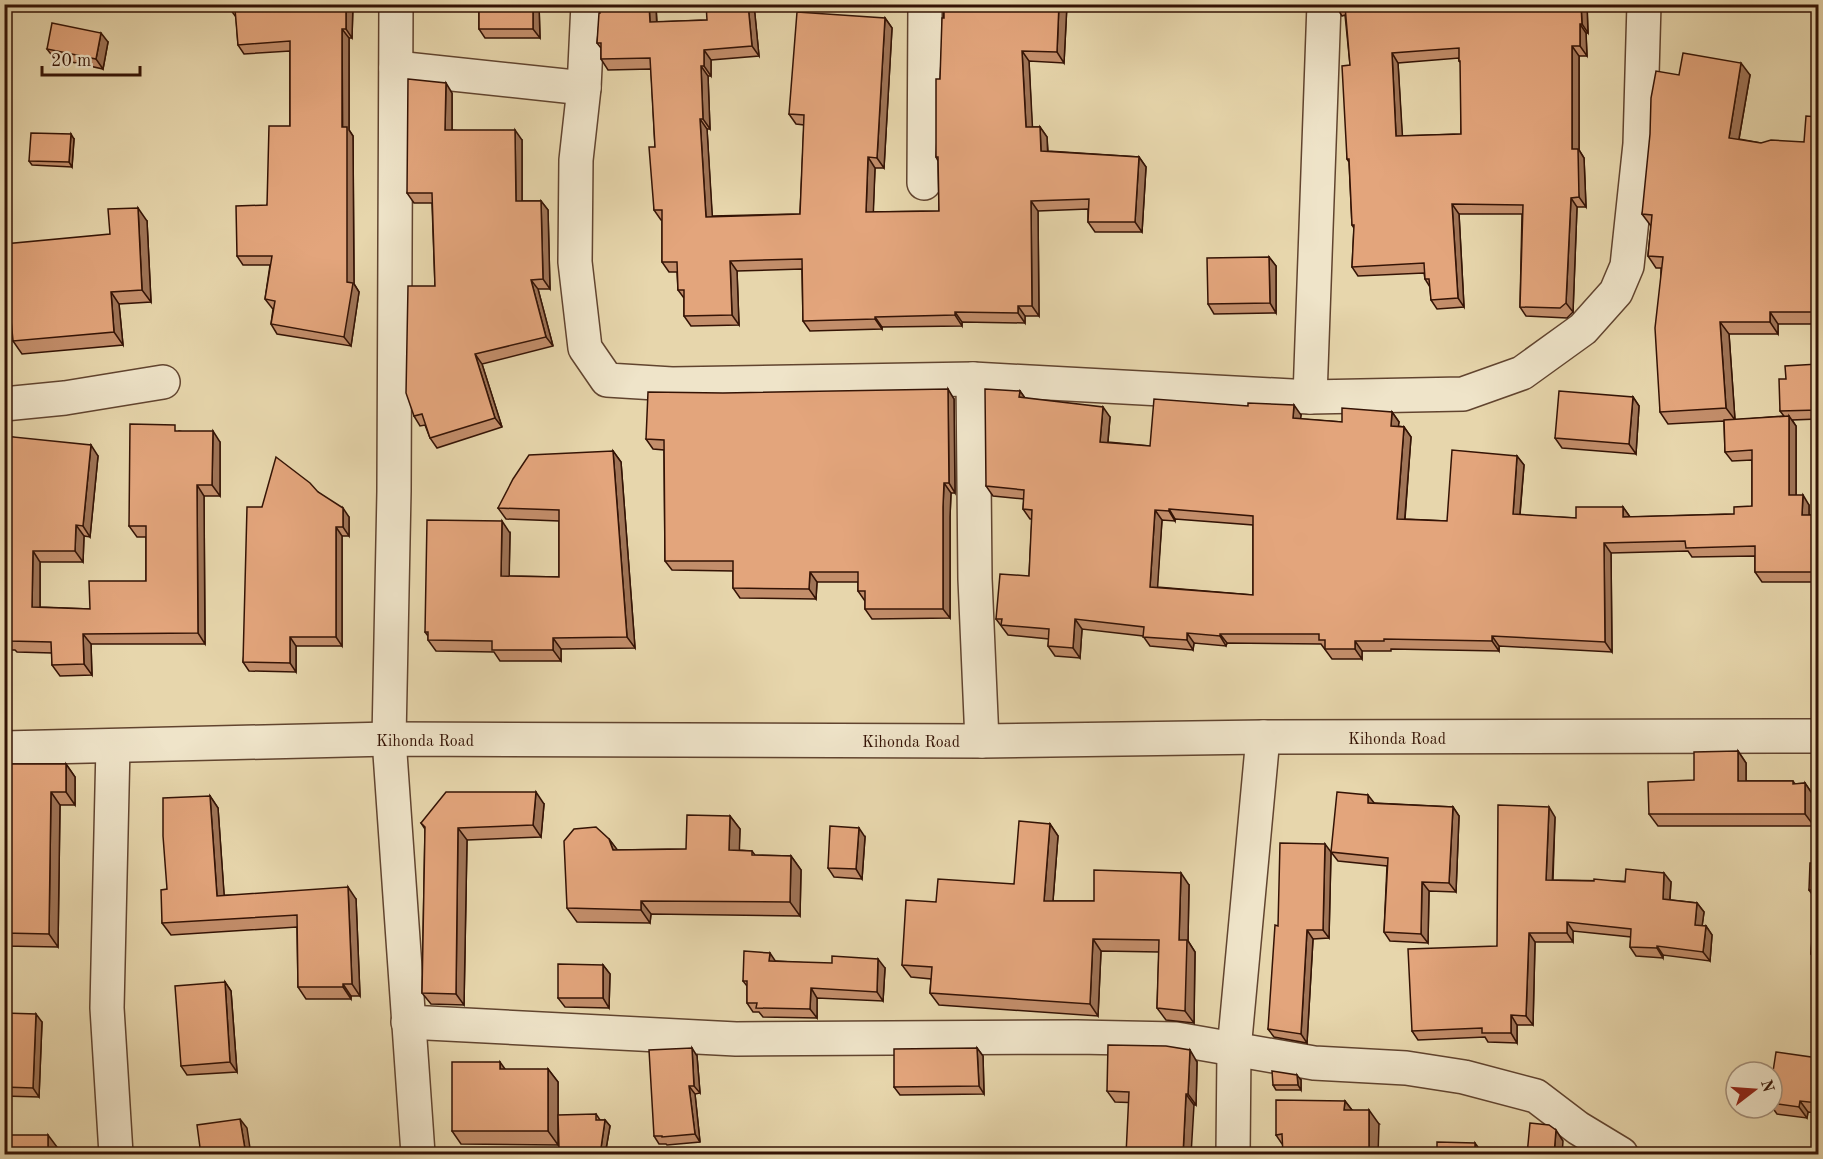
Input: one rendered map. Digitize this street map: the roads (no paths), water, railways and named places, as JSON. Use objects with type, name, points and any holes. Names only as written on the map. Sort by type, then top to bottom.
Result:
[{"type":"street","points":[[396,4],[394,479],[389,739],[418,1155]]},
{"type":"street","points":[[588,4],[584,88],[576,160],[575,262],[585,348],[607,380],[672,384],[973,379],[1310,397],[1463,394],[1522,373],[1583,329],[1616,292],[1628,266],[1638,155],[1644,4]]},
{"type":"street","points":[[924,183],[925,4]]},
{"type":"street","points":[[1310,397],[1324,4]]},
{"type":"street","points":[[396,68],[584,88]]},
{"type":"street","points":[[973,379],[975,579],[982,741]]},
{"type":"street","points":[[4,404],[65,398],[163,382]]},
{"type":"street","name":"Kihonda Road","points":[[4,748],[389,739],[982,741],[1263,737],[1818,736]]},
{"type":"street","points":[[1233,1155],[1234,1050],[1263,737]]},
{"type":"street","points":[[113,746],[107,1008],[116,1155]]},
{"type":"street","points":[[408,1022],[736,1039],[1053,1037],[1176,1039],[1314,1063],[1406,1068],[1464,1077],[1536,1096],[1578,1128],[1621,1155]]}]
